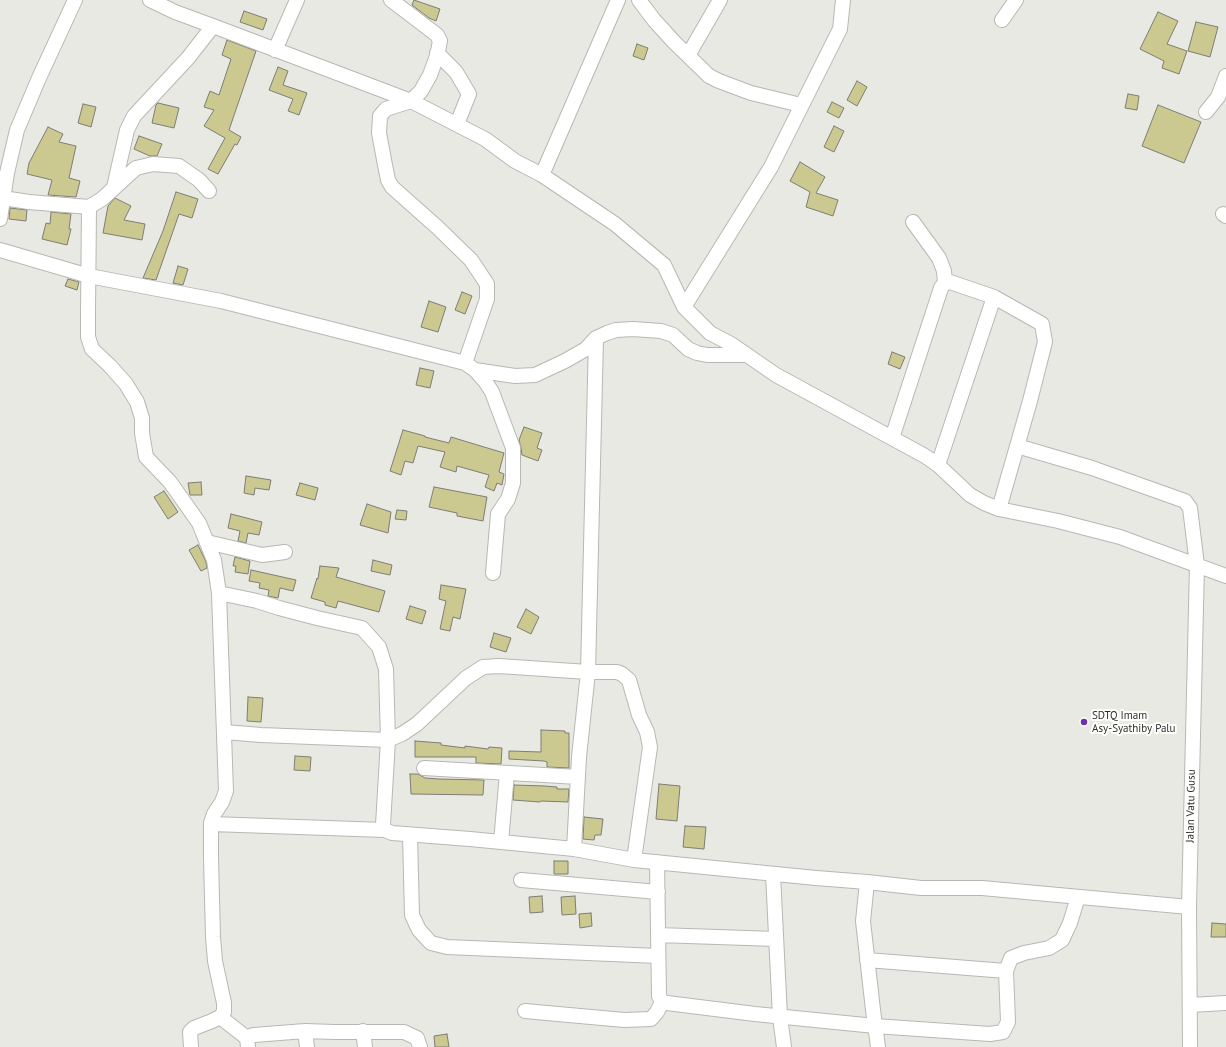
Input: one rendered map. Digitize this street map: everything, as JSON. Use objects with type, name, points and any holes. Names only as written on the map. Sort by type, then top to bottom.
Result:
[{"type":"street","points":[[0,219],[3,198],[3,173],[17,130],[75,0]]},
{"type":"street","points":[[150,0],[175,12],[411,101],[485,139],[515,161],[542,175],[615,224],[664,265],[684,307],[710,333],[731,344],[776,375],[925,456],[938,465],[970,495],[984,503],[999,509],[1058,521],[1120,537],[1226,576]]},
{"type":"street","points":[[275,50],[297,0]]},
{"type":"street","points":[[391,0],[437,35],[440,41],[424,86],[411,101],[386,109],[380,116],[379,133],[388,180],[392,187],[471,260],[487,284],[486,299],[470,366]]},
{"type":"street","points":[[542,175],[618,0]]},
{"type":"street","points":[[639,0],[654,20],[709,76],[751,93],[801,105]]},
{"type":"street","points":[[686,54],[690,52],[720,0]]},
{"type":"street","points":[[684,307],[771,167],[840,29],[843,0]]},
{"type":"street","points":[[1002,20],[1016,0]]},
{"type":"street","points":[[114,187],[127,130],[134,116],[188,58],[213,26]]},
{"type":"street","points":[[437,53],[456,72],[469,94],[457,124]]},
{"type":"street","points":[[1206,112],[1218,97],[1226,76]]},
{"type":"street","points":[[3,198],[35,203],[89,207],[102,199],[136,168],[153,164],[179,166],[199,180],[209,191]]},
{"type":"street","points":[[89,207],[88,337],[92,349],[126,384],[137,402],[142,418],[142,433],[146,457],[170,482],[199,523],[214,560],[219,593],[226,791],[222,802],[214,814],[211,824],[213,937],[215,962],[224,1003],[224,1012],[220,1017],[194,1028],[190,1032],[191,1047]]},
{"type":"street","points":[[892,438],[941,288],[945,282],[944,271],[939,258],[913,222]]},
{"type":"street","points":[[0,250],[89,276],[221,301],[470,366],[515,376],[535,376],[586,349],[596,338],[616,330],[649,329],[661,331],[673,335],[688,349],[696,353],[707,355],[745,355]]},
{"type":"street","points":[[945,282],[950,282],[994,297],[1042,324],[1045,342],[1030,401],[999,509]]},
{"type":"street","points":[[938,465],[994,297]]},
{"type":"street","points":[[574,849],[578,777],[588,672],[596,338]]},
{"type":"street","points":[[470,366],[486,381],[492,392],[513,448],[514,483],[508,499],[498,514],[493,573]]},
{"type":"street","name":"Jalan Vatu Gusu","points":[[1016,446],[1092,468],[1185,501],[1190,508],[1197,566],[1190,907],[1190,1047]]},
{"type":"street","points":[[207,542],[262,555],[284,552]]},
{"type":"street","points":[[219,593],[257,601],[316,618],[362,628],[379,647],[386,669],[388,740],[383,825],[385,830]]},
{"type":"street","points":[[225,732],[261,735],[388,740],[402,734],[417,724],[466,678],[483,667],[499,666],[588,672],[617,672],[629,680],[639,715],[647,732],[650,747],[634,860]]},
{"type":"street","points":[[424,768],[578,777]]},
{"type":"street","points":[[501,842],[507,774]]},
{"type":"street","points":[[211,824],[385,830],[392,833],[410,835],[574,849],[634,860],[773,874],[921,888],[982,888],[1190,907]]},
{"type":"street","points":[[410,835],[412,915],[419,930],[431,944],[447,947],[658,956]]},
{"type":"street","points":[[657,862],[659,996],[662,1002],[667,1004],[780,1017],[875,1026],[990,1034],[1004,1032],[1008,1022],[1006,971],[1011,958],[1024,953],[1050,948],[1062,940],[1070,923],[1078,897]]},
{"type":"street","points":[[773,874],[780,1017],[784,1047]]},
{"type":"street","points":[[521,880],[658,892]]},
{"type":"street","points":[[867,882],[863,921],[878,1047]]},
{"type":"street","points":[[658,935],[776,939]]},
{"type":"street","points":[[867,960],[1006,971]]},
{"type":"street","points":[[526,1011],[624,1020],[651,1019],[657,1012],[662,1002]]},
{"type":"street","points":[[1190,1006],[1226,1003]]},
{"type":"street","points":[[220,1017],[247,1043],[250,1036],[254,1034],[305,1031],[364,1031],[404,1032],[417,1038],[420,1047]]},
{"type":"street","points":[[305,1031],[307,1047]]},
{"type":"street","points":[[364,1031],[365,1047]]},
{"type":"building","points":[[414,0],[440,9],[436,21],[429,18],[412,5]]},
{"type":"building","points":[[244,11],[267,19],[263,30],[240,22]]},
{"type":"building","points":[[1158,12],[1178,21],[1167,44],[1187,51],[1179,74],[1162,68],[1164,61],[1140,49]]},
{"type":"building","points":[[1196,22],[1218,27],[1210,57],[1188,51]]},
{"type":"building","points":[[227,40],[256,51],[229,130],[241,137],[237,145],[235,144],[218,174],[208,169],[225,138],[204,126],[214,110],[204,107],[210,91],[219,95],[231,59],[222,55]]},
{"type":"building","points":[[637,44],[648,48],[644,60],[633,56]]},
{"type":"building","points":[[278,67],[288,71],[283,85],[307,93],[299,115],[288,111],[293,99],[269,90]]},
{"type":"building","points":[[857,81],[867,87],[857,106],[847,100]]},
{"type":"building","points":[[1128,94],[1139,96],[1137,110],[1125,108]]},
{"type":"building","points":[[832,102],[844,108],[839,118],[827,112]]},
{"type":"building","points":[[158,103],[179,108],[174,128],[152,123],[156,105]]},
{"type":"building","points":[[83,104],[96,107],[91,127],[78,123]]},
{"type":"building","points":[[1158,105],[1201,122],[1184,163],[1142,146]]},
{"type":"building","points":[[834,126],[844,131],[834,152],[824,147]]},
{"type":"building","points":[[48,127],[63,134],[59,142],[76,146],[69,178],[80,181],[76,197],[48,195],[52,180],[27,174],[29,163]]},
{"type":"building","points":[[139,136],[162,144],[157,156],[150,156],[134,149]]},
{"type":"building","points":[[800,162],[825,177],[816,193],[838,200],[833,216],[806,207],[810,192],[790,181]]},
{"type":"building","points":[[176,192],[198,199],[192,218],[179,214],[156,280],[143,278],[163,231]]},
{"type":"building","points":[[115,198],[131,206],[124,220],[145,224],[142,240],[103,233],[108,206]]},
{"type":"building","points":[[10,208],[27,210],[26,221],[9,219]]},
{"type":"building","points":[[51,212],[71,214],[69,229],[71,229],[67,245],[42,239],[46,223],[50,224]]},
{"type":"building","points":[[178,266],[188,269],[183,285],[173,283]]},
{"type":"building","points":[[68,279],[79,282],[77,290],[65,286]]},
{"type":"building","points":[[462,292],[472,296],[465,314],[455,310]]},
{"type":"building","points":[[429,301],[446,307],[438,332],[421,327]]},
{"type":"building","points":[[892,352],[905,357],[900,369],[888,364]]},
{"type":"building","points":[[420,368],[434,371],[430,388],[416,385]]},
{"type":"building","points":[[524,427],[542,433],[537,448],[542,450],[538,461],[522,455],[519,440]]},
{"type":"building","points":[[403,430],[449,443],[451,437],[504,453],[499,472],[504,474],[502,485],[497,483],[494,491],[485,487],[489,475],[457,466],[456,472],[440,467],[445,452],[418,446],[413,463],[405,461],[401,475],[390,471]]},
{"type":"building","points":[[246,476],[271,480],[269,490],[255,488],[254,495],[244,493]]},
{"type":"building","points":[[201,482],[202,495],[190,495],[188,483]]},
{"type":"building","points":[[300,483],[318,488],[315,500],[296,495]]},
{"type":"building","points":[[434,487],[487,497],[483,521],[457,516],[457,513],[429,507]]},
{"type":"building","points":[[164,491],[178,512],[168,519],[154,497]]},
{"type":"building","points":[[367,504],[391,512],[388,533],[360,525]]},
{"type":"building","points":[[397,510],[407,511],[406,520],[395,519]]},
{"type":"building","points":[[231,514],[262,522],[259,535],[248,533],[246,543],[238,541],[240,531],[228,528]]},
{"type":"building","points":[[198,545],[206,562],[207,568],[201,571],[189,550]]},
{"type":"building","points":[[235,557],[250,561],[248,574],[235,572],[236,566],[233,566]]},
{"type":"building","points":[[373,560],[392,565],[390,575],[371,571]]},
{"type":"building","points":[[320,566],[339,568],[336,577],[385,591],[379,612],[338,601],[336,608],[325,605],[325,602],[311,598],[317,578],[318,579]]},
{"type":"building","points":[[251,570],[296,580],[293,591],[280,588],[278,598],[268,596],[269,590],[259,588],[260,583],[249,581]]},
{"type":"building","points":[[441,585],[466,589],[460,619],[453,617],[450,631],[440,629],[446,601],[439,599]]},
{"type":"building","points":[[410,606],[426,611],[422,624],[406,619]]},
{"type":"building","points":[[526,609],[539,617],[531,634],[517,627]]},
{"type":"building","points":[[494,633],[511,638],[506,652],[490,647]]},
{"type":"building","points":[[248,697],[263,698],[261,722],[247,721]]},
{"type":"building","points":[[541,730],[565,731],[565,733],[569,733],[569,768],[547,767],[547,762],[544,761],[509,759],[509,751],[541,752]]},
{"type":"building","points":[[415,741],[441,743],[441,745],[465,748],[465,746],[488,749],[489,747],[502,748],[501,764],[476,763],[476,757],[415,757]]},
{"type":"building","points":[[295,756],[311,757],[310,771],[294,770]]},
{"type":"building","points":[[410,774],[418,774],[425,778],[484,780],[483,795],[411,794]]},
{"type":"building","points":[[659,784],[680,786],[677,821],[656,819]]},
{"type":"building","points":[[514,785],[545,786],[557,787],[557,789],[569,789],[568,802],[513,800]]},
{"type":"building","points":[[584,817],[603,819],[601,835],[595,835],[594,840],[583,839]]},
{"type":"building","points":[[685,826],[706,827],[704,849],[683,847]]},
{"type":"building","points":[[554,861],[568,861],[568,874],[554,874]]},
{"type":"building","points":[[542,896],[543,912],[530,913],[529,897]]},
{"type":"building","points":[[575,896],[576,914],[562,915],[561,897]]},
{"type":"building","points":[[591,913],[592,926],[580,928],[579,914]]},
{"type":"building","points":[[1212,923],[1226,924],[1226,937],[1211,937]]},
{"type":"building","points":[[447,1034],[449,1047],[435,1047],[434,1036]]},
{"type":"place","name":"SDTQ Imam Asy-Syathiby Palu","points":[[1084,722]]}]
